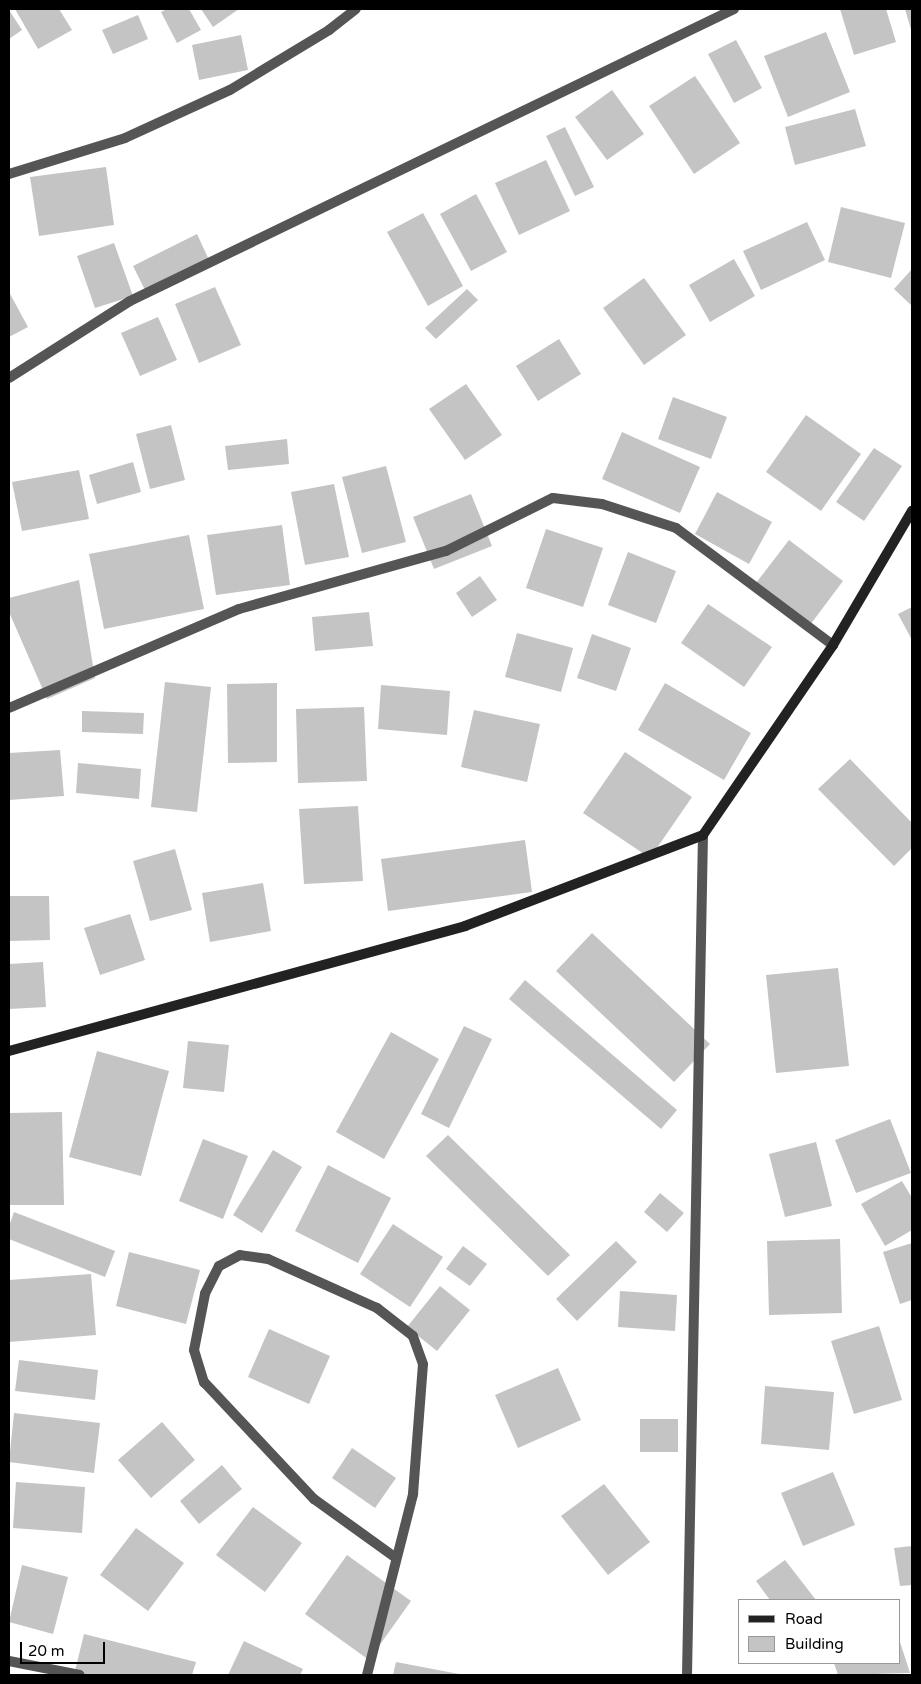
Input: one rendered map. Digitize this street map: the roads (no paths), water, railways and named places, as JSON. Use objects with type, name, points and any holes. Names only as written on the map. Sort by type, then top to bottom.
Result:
[{"type":"main road","points":[[9,1051],[465,926],[703,835],[833,645],[912,511]]},
{"type":"street","points":[[9,174],[125,138],[230,90],[329,30],[356,9]]},
{"type":"street","points":[[9,378],[130,301],[734,9]]},
{"type":"street","points":[[9,708],[239,609],[446,551],[554,498],[602,504],[676,528],[833,645]]},
{"type":"street","points":[[687,1675],[703,835]]},
{"type":"street","points":[[367,1675],[396,1558],[414,1484],[423,1364],[413,1336],[377,1308],[268,1259],[240,1255],[219,1266],[205,1294],[194,1350],[204,1382],[314,1499],[396,1558]]},
{"type":"street","points":[[9,1661],[80,1675]]}]
